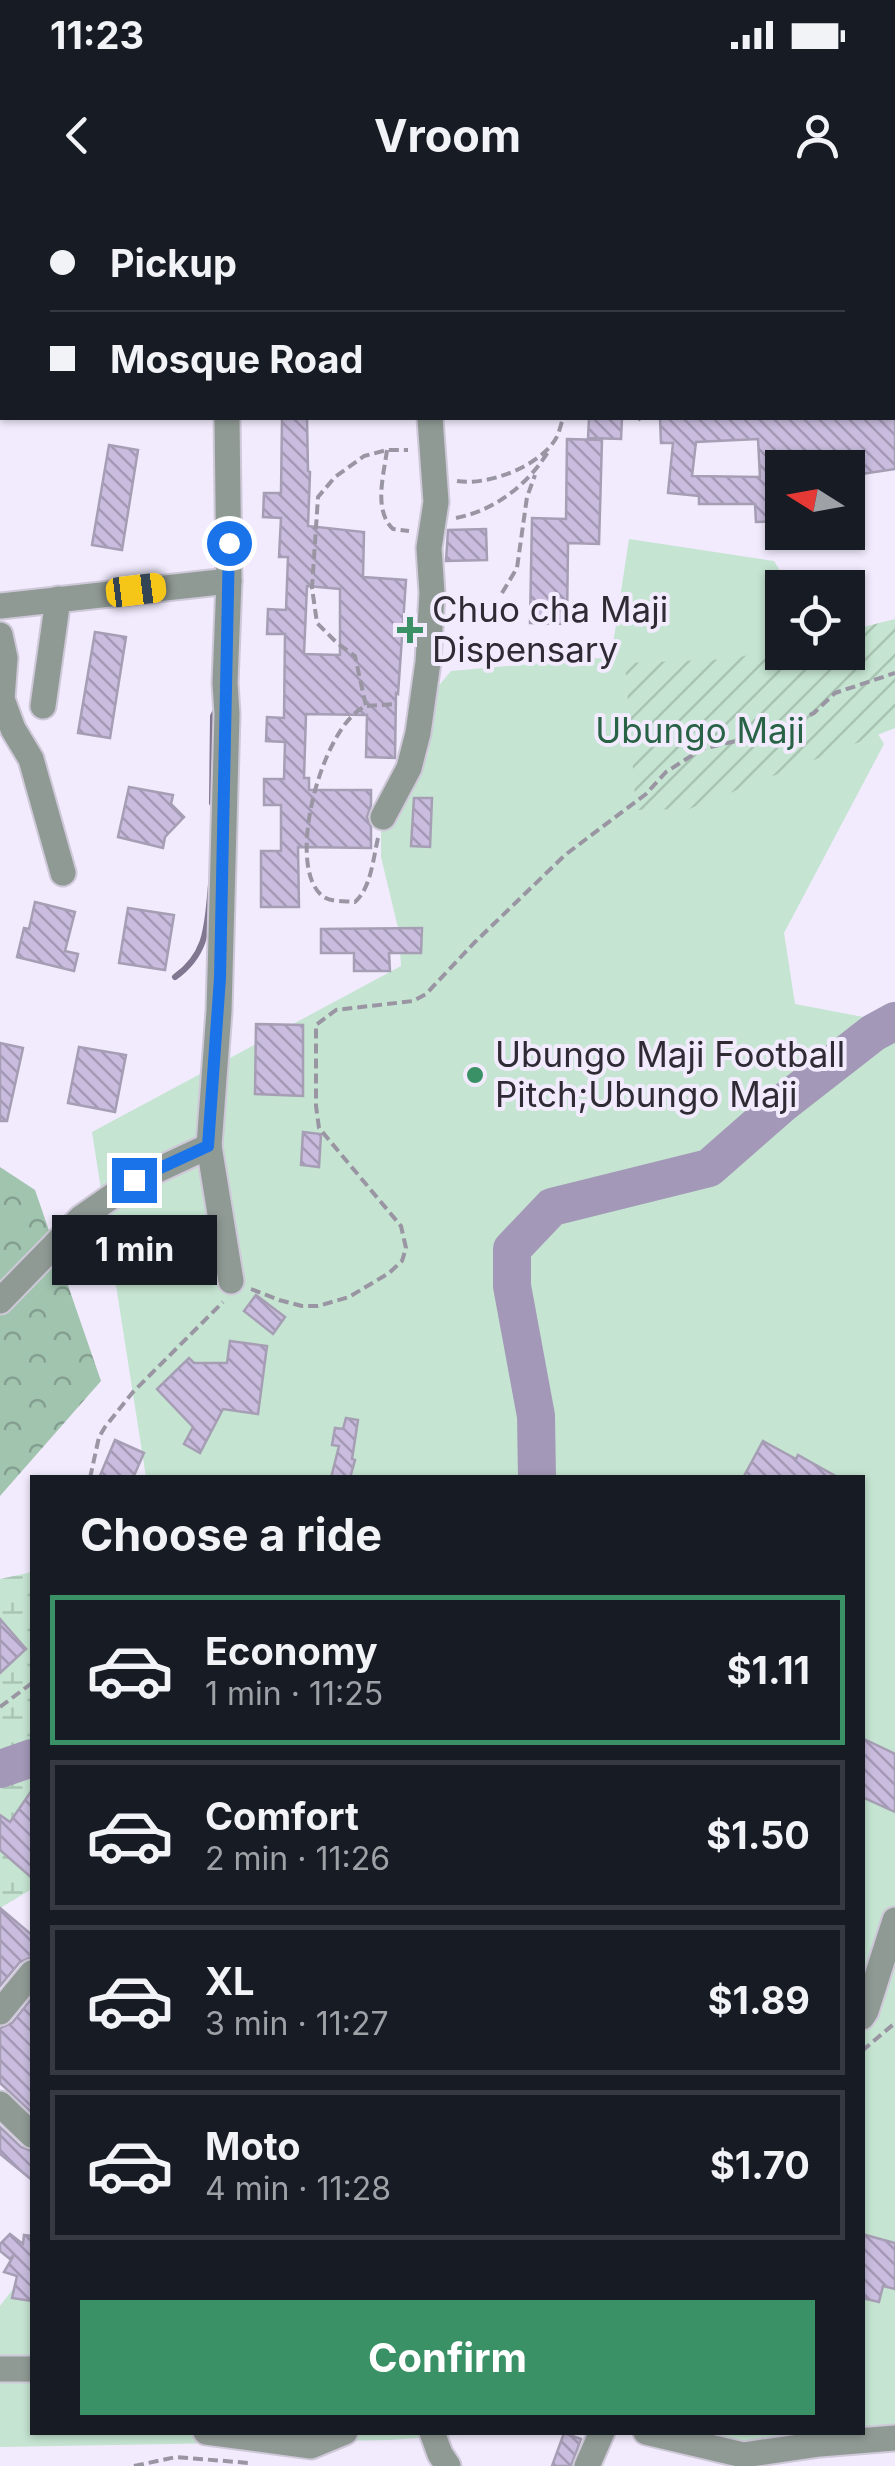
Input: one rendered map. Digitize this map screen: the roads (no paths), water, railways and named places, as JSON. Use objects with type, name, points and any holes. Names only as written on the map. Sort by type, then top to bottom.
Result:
[{"type":"street","points":[[227,420],[227,714],[220,978],[208,1146],[227,1291]]},
{"type":"street","points":[[384,817],[409,768],[424,693],[432,593],[429,548],[436,502],[430,420]]},
{"type":"street","points":[[0,606],[229,581]]},
{"type":"street","points":[[43,706],[58,598]]},
{"type":"street","points":[[0,635],[5,658],[2,699],[13,729],[31,759],[63,873]]},
{"type":"street","points":[[0,1301],[81,1218],[134,1180],[208,1146]]},
{"type":"street","points":[[865,2012],[895,1920]]},
{"type":"street","points":[[0,2012],[30,1975]]},
{"type":"street","points":[[0,2104],[30,2133]]},
{"type":"street","points":[[0,2369],[30,2369]]},
{"type":"street","points":[[228,2435],[311,2446],[338,2435]]},
{"type":"street","points":[[433,2435],[448,2466]]},
{"type":"street","points":[[587,2466],[601,2435]]},
{"type":"street","points":[[659,2435],[743,2454],[895,2438]]},
{"type":"waterway","points":[[212,803],[213,716],[218,706]]},
{"type":"waterway","points":[[175,977],[200,947],[211,885]]},
{"type":"waterway","points":[[537,1475],[536,1416],[512,1286],[512,1249],[552,1207],[709,1168],[782,1104],[873,1033],[895,1021]]},
{"type":"waterway","points":[[0,1769],[30,1759]]},
{"type":"place","name":"Chuo cha Maji Dispensary","points":[[410,630]]},
{"type":"place","name":"Ubungo Maji Football Pitch;Ubungo Maji","points":[[475,1075]]},
{"type":"park label","name":"Ubungo Maji","points":[[700,731]]}]
